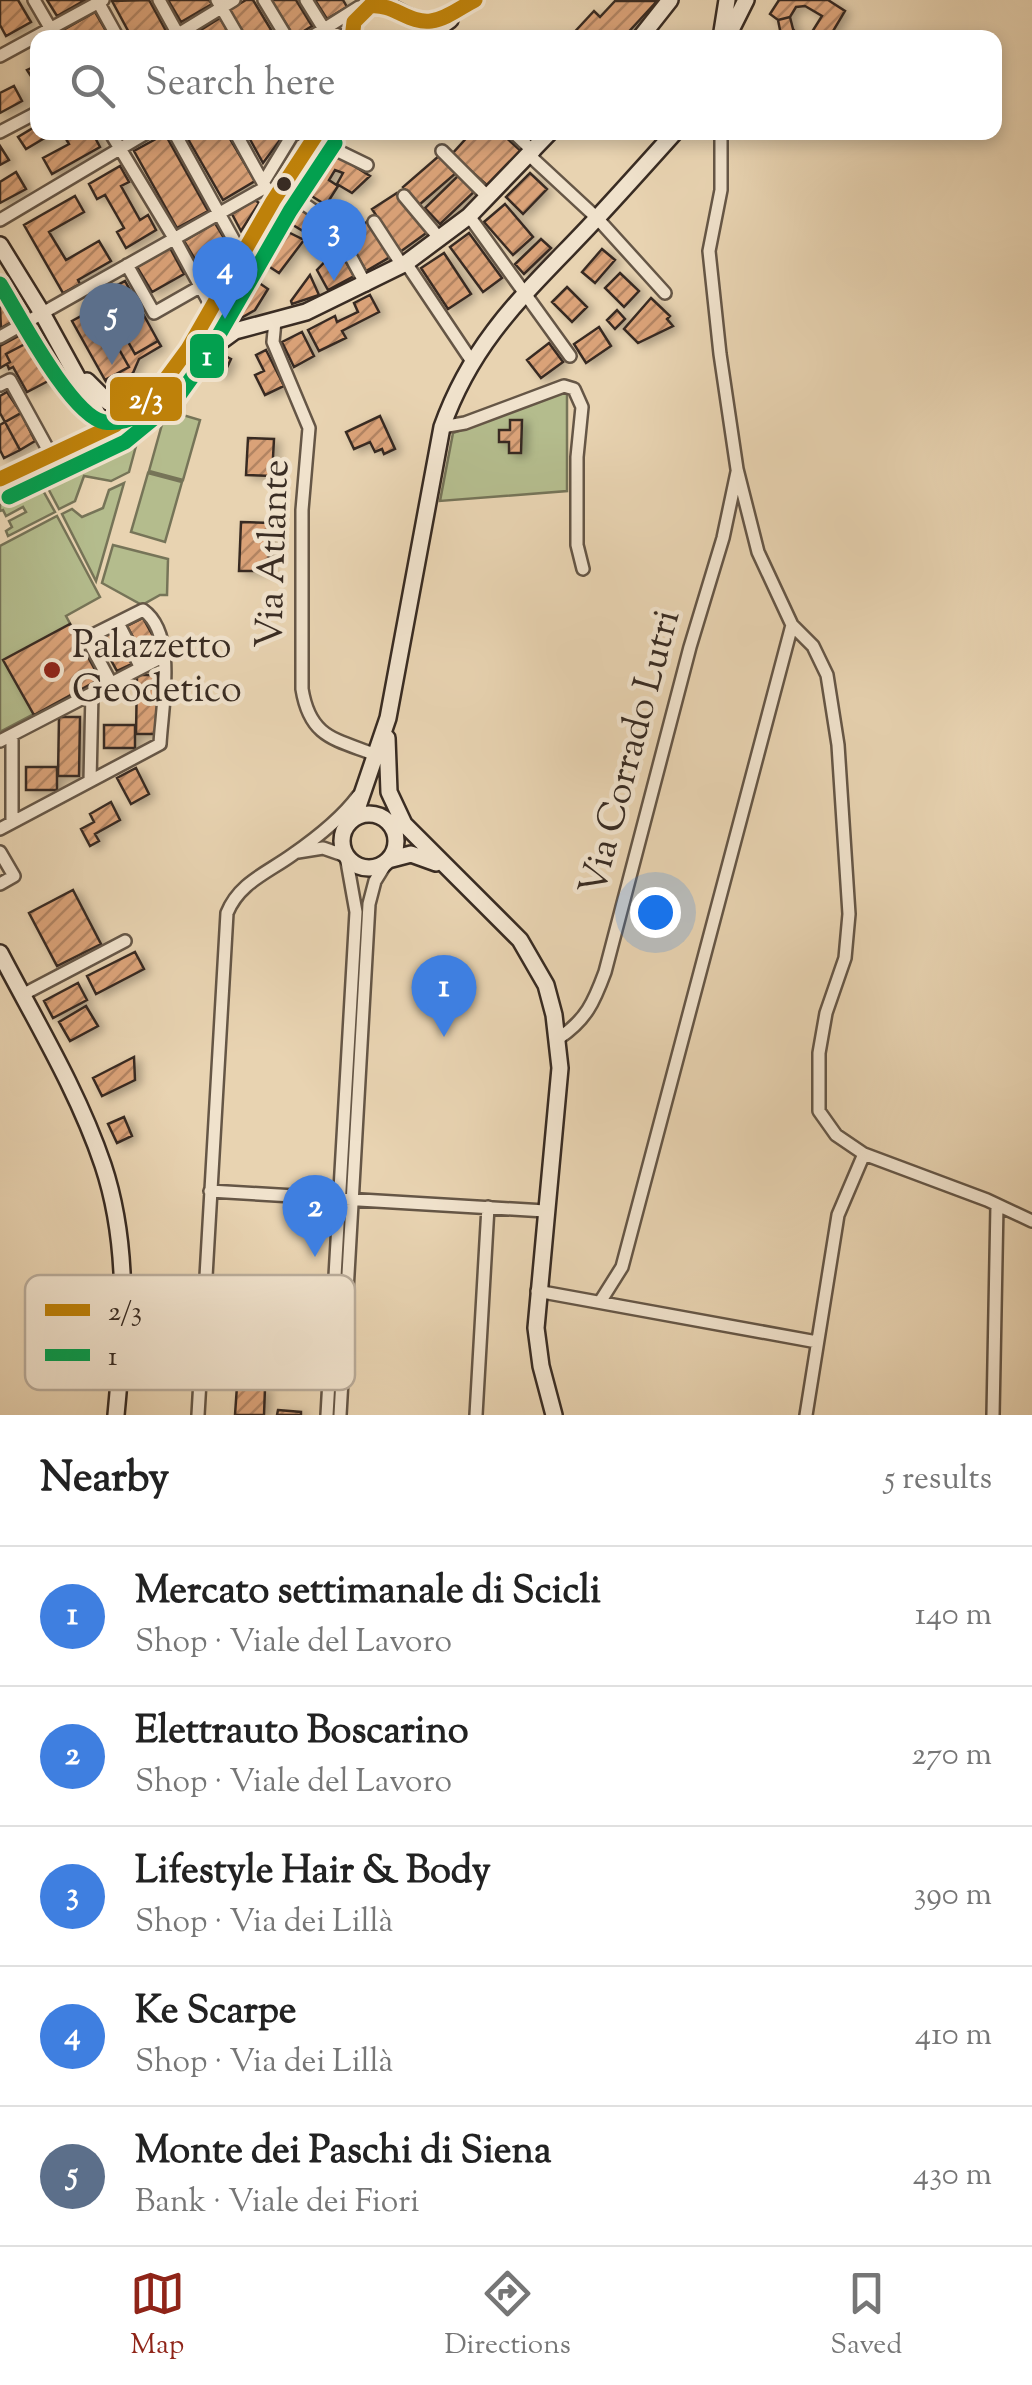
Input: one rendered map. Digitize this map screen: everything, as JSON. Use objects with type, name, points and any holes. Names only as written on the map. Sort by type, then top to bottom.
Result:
[{"type":"street","points":[[34,0],[51,30]]},
{"type":"street","points":[[159,0],[174,30]]},
{"type":"street","points":[[185,30],[220,4],[234,0]]},
{"type":"street","points":[[264,0],[282,30]]},
{"type":"street","points":[[306,0],[324,29],[362,4],[397,8],[416,21],[434,21],[475,0]]},
{"type":"street","points":[[437,30],[484,0]]},
{"type":"street","points":[[646,30],[670,0]]},
{"type":"street","points":[[727,22],[746,0]]},
{"type":"street","points":[[59,30],[99,1],[114,30]]},
{"type":"street","points":[[220,4],[235,30]]},
{"type":"street","points":[[353,30],[362,4]]},
{"type":"street","points":[[0,56],[30,44]]},
{"type":"street","points":[[0,132],[30,116]]},
{"type":"street","points":[[114,140],[211,306]]},
{"type":"street","points":[[0,220],[134,140]]},
{"type":"street","points":[[178,140],[219,214],[238,261]]},
{"type":"street","points":[[239,140],[271,190],[317,213]]},
{"type":"street","points":[[160,387],[188,349],[238,261],[271,190],[305,140]]},
{"type":"street","points":[[320,140],[367,166]]},
{"type":"street","points":[[520,140],[665,293]]},
{"type":"street","points":[[1,476],[117,423],[222,337],[250,325],[306,312],[404,264],[469,216],[543,140]]},
{"type":"street","points":[[345,1275],[356,928],[354,892],[342,835],[354,818],[388,718],[442,427],[472,360],[526,292],[668,140]]},
{"type":"street","points":[[721,140],[721,190],[709,250],[737,469],[758,552],[792,625],[821,660],[832,696],[848,914],[845,958],[826,1013],[820,1053],[819,1111],[836,1135],[864,1154],[1032,1221]]},
{"type":"street","points":[[442,151],[488,197]]},
{"type":"street","points":[[0,337],[174,238],[271,190]]},
{"type":"street","points":[[404,196],[440,239]]},
{"type":"street","points":[[469,216],[570,356]]},
{"type":"street","points":[[374,222],[472,360]]},
{"type":"street","points":[[0,245],[73,368],[104,409]]},
{"type":"street","points":[[345,246],[366,285]]},
{"type":"street","points":[[127,265],[154,313],[238,261]]},
{"type":"street","name":"Via Atlante","points":[[275,321],[273,342],[309,428],[302,510],[305,708],[316,728],[376,755]]},
{"type":"street","points":[[198,328],[222,337]]},
{"type":"street","points":[[50,453],[82,432],[104,409],[136,396],[198,328]]},
{"type":"street","points":[[0,386],[10,380],[50,453]]},
{"type":"street","points":[[442,427],[564,386],[574,389],[582,407],[576,545],[583,570]]},
{"type":"street","points":[[104,409],[122,409],[117,423]]},
{"type":"street","name":"Via Corrado Lutri","points":[[559,1038],[592,1009],[605,972],[690,647],[723,538],[737,469]]},
{"type":"street","points":[[111,684],[88,638],[142,610],[148,612],[164,639],[164,656],[160,744],[6,825],[6,738],[92,694],[111,684],[141,668],[164,656]]},
{"type":"street","points":[[119,625],[141,668]]},
{"type":"street","points":[[600,1302],[622,1267],[792,625]]},
{"type":"street","points":[[90,781],[92,694]]},
{"type":"street","points":[[340,1275],[369,904],[374,881],[396,840],[389,792],[388,718]]},
{"type":"street","points":[[206,1275],[227,913],[240,890],[296,853],[347,810],[367,783]]},
{"type":"street","points":[[331,823],[362,814],[392,822],[520,940],[546,985],[559,1038],[560,1068],[536,1291],[536,1328],[554,1415]]},
{"type":"street","points":[[296,853],[323,848],[366,868],[412,854],[444,867]]},
{"type":"street","points":[[0,852],[14,876],[0,884]]},
{"type":"street","points":[[22,995],[125,941]]},
{"type":"street","points":[[0,953],[78,1105],[109,1188],[122,1275]]},
{"type":"street","points":[[806,1415],[838,1215],[864,1154]]},
{"type":"street","points":[[210,1191],[544,1211]]},
{"type":"street","points":[[993,1415],[997,1205]]},
{"type":"street","points":[[476,1415],[488,1208]]},
{"type":"street","points":[[536,1291],[817,1342]]},
{"type":"street","points":[[116,1415],[118,1390]]},
{"type":"street","points":[[198,1415],[199,1390]]},
{"type":"street","points":[[327,1415],[329,1390]]},
{"type":"street","points":[[340,1415],[341,1390]]},
{"type":"green space","points":[[567,391],[567,491],[440,501],[453,433]]},
{"type":"green space","points":[[166,410],[200,420],[183,480],[149,471]]},
{"type":"green space","points":[[143,420],[129,472],[111,481],[84,476],[75,501],[59,509],[41,475]]},
{"type":"green space","points":[[148,473],[182,482],[165,542],[131,532]]},
{"type":"green space","points":[[36,478],[55,512],[8,536],[6,531],[12,527],[9,521],[26,512],[23,507],[6,516],[0,511],[0,497]]},
{"type":"green space","points":[[124,483],[96,581],[62,514],[72,509],[82,517],[103,508],[109,490]]},
{"type":"green space","points":[[57,516],[100,597],[66,616],[100,679],[0,732],[0,546]]},
{"type":"green space","points":[[113,545],[168,559],[167,595],[142,605],[102,583]]},
{"type":"building","points":[[0,0],[18,0],[31,22],[6,36],[0,25]]},
{"type":"building","points":[[47,0],[85,0],[57,16]]},
{"type":"building","points":[[149,0],[165,30],[128,30],[112,1]]},
{"type":"building","points":[[168,0],[209,0],[212,4],[181,22]]},
{"type":"building","points":[[253,0],[271,30],[242,30],[229,10]]},
{"type":"building","points":[[271,0],[296,0],[312,26],[290,30]]},
{"type":"building","points":[[315,0],[343,0],[347,7],[327,19]]},
{"type":"building","points":[[779,0],[828,0],[845,11],[834,30],[813,30],[822,16],[805,6],[796,7],[790,17],[778,20],[770,14]]},
{"type":"building","points":[[615,1],[657,1],[630,30],[576,30],[594,11],[600,17]]},
{"type":"building","points":[[95,12],[105,30],[66,30]]},
{"type":"building","points":[[790,17],[794,30],[780,30],[778,20]]},
{"type":"building","points":[[220,18],[227,30],[201,30]]},
{"type":"building","points":[[14,86],[22,101],[0,113],[0,93]]},
{"type":"building","points":[[30,130],[30,140],[41,140],[26,149],[18,137]]},
{"type":"building","points":[[67,140],[96,140],[100,147],[52,174],[43,158],[69,144]]},
{"type":"building","points":[[154,140],[168,140],[208,211],[177,228],[134,151]]},
{"type":"building","points":[[189,140],[231,140],[255,181],[223,200]]},
{"type":"building","points":[[250,140],[280,140],[263,163]]},
{"type":"building","points":[[465,140],[509,140],[522,152],[489,187],[452,154]]},
{"type":"building","points":[[0,146],[9,160],[0,165]]},
{"type":"building","points":[[327,149],[370,176],[352,193],[337,184],[343,173],[335,170],[329,180],[338,186],[326,205],[302,190]]},
{"type":"building","points":[[440,155],[456,173],[419,205],[403,187]]},
{"type":"building","points":[[120,166],[129,182],[121,186],[140,220],[148,215],[156,230],[126,248],[117,232],[124,228],[105,195],[97,199],[89,184]]},
{"type":"building","points":[[16,172],[26,189],[0,203],[0,182]]},
{"type":"building","points":[[461,173],[477,189],[440,224],[425,208]]},
{"type":"building","points":[[530,173],[547,189],[523,214],[506,197]]},
{"type":"building","points":[[397,193],[429,231],[400,252],[372,209]]},
{"type":"building","points":[[75,196],[84,212],[49,232],[66,260],[99,241],[111,261],[63,293],[24,225]]},
{"type":"building","points":[[255,200],[259,203],[241,231],[232,214]]},
{"type":"building","points":[[505,204],[533,237],[513,255],[484,222]]},
{"type":"building","points":[[296,207],[317,220],[308,234],[288,222]]},
{"type":"building","points":[[368,221],[390,257],[366,271],[346,237]]},
{"type":"building","points":[[215,223],[230,248],[199,266],[184,241]]},
{"type":"building","points":[[280,228],[304,240],[279,273],[259,260]]},
{"type":"building","points":[[469,233],[502,278],[483,292],[450,247]]},
{"type":"building","points":[[541,239],[551,248],[524,274],[515,264]]},
{"type":"building","points":[[170,248],[184,274],[152,292],[137,267]]},
{"type":"building","points":[[338,248],[354,276],[328,290],[317,270]]},
{"type":"building","points":[[602,249],[615,260],[595,283],[582,272]]},
{"type":"building","points":[[444,253],[471,294],[448,309],[421,268]]},
{"type":"building","points":[[620,273],[639,291],[624,307],[605,288]]},
{"type":"building","points":[[310,275],[319,295],[292,304],[291,301]]},
{"type":"building","points":[[249,276],[268,289],[255,310],[227,326],[220,322]]},
{"type":"building","points":[[125,281],[158,341],[135,354],[101,294]]},
{"type":"building","points":[[567,287],[587,307],[572,322],[552,302]]},
{"type":"building","points":[[370,295],[379,312],[342,331],[346,338],[319,351],[308,330],[335,316],[337,322],[358,312],[354,303]]},
{"type":"building","points":[[651,298],[670,316],[667,319],[673,326],[638,343],[624,329]]},
{"type":"building","points":[[6,304],[17,319],[1,328],[0,308]]},
{"type":"building","points":[[96,308],[129,367],[105,380],[72,321]]},
{"type":"building","points":[[617,310],[625,319],[615,329],[607,320]]},
{"type":"building","points":[[599,327],[611,346],[586,363],[574,344]]},
{"type":"building","points":[[121,329],[135,354],[158,341],[161,346],[139,359],[133,373],[109,386],[105,380],[129,367],[111,335]]},
{"type":"building","points":[[28,331],[41,355],[38,357],[29,342],[6,354],[10,362],[0,368],[0,346]]},
{"type":"building","points":[[302,332],[314,356],[294,367],[282,342]]},
{"type":"building","points":[[29,342],[50,380],[27,392],[13,367],[9,369],[6,354]]},
{"type":"building","points":[[549,343],[563,362],[541,378],[527,360]]},
{"type":"building","points":[[266,350],[284,386],[265,395],[255,375],[264,371],[256,355]]},
{"type":"building","points":[[220,353],[231,359],[223,376],[211,370]]},
{"type":"building","points":[[7,392],[21,413],[5,422],[0,413],[0,396]]},
{"type":"building","points":[[170,394],[176,402],[165,411],[158,403]]},
{"type":"building","points":[[21,413],[35,441],[20,450],[5,422]]},
{"type":"building","points":[[380,416],[395,449],[384,454],[382,449],[375,452],[370,442],[354,449],[346,432]]},
{"type":"building","points":[[510,420],[522,420],[521,453],[509,453],[509,442],[499,442],[499,430],[510,430]]},
{"type":"building","points":[[5,422],[20,450],[4,458],[0,450],[0,425]]},
{"type":"building","points":[[248,438],[274,439],[272,476],[246,475]]},
{"type":"building","points":[[241,522],[271,523],[268,571],[239,571]]},
{"type":"building","points":[[143,618],[159,647],[143,655],[127,626]]},
{"type":"building","name":"Palazzetto Geodetico","points":[[70,624],[100,679],[34,715],[3,660]]},
{"type":"building","points":[[114,630],[132,664],[117,671],[99,638]]},
{"type":"building","points":[[137,675],[158,675],[157,734],[136,734]]},
{"type":"building","points":[[59,717],[80,717],[79,776],[58,776]]},
{"type":"building","points":[[104,725],[135,725],[135,748],[104,748]]},
{"type":"building","points":[[26,767],[57,767],[57,790],[26,790]]},
{"type":"building","points":[[136,768],[149,794],[131,804],[117,778]]},
{"type":"building","points":[[111,802],[120,820],[95,834],[99,841],[90,846],[81,829],[94,822],[90,814]]},
{"type":"building","points":[[73,890],[101,944],[57,966],[29,913]]},
{"type":"building","points":[[135,952],[144,969],[96,994],[87,976]]},
{"type":"building","points":[[78,983],[87,1000],[53,1018],[44,1001]]},
{"type":"building","points":[[86,1006],[98,1026],[70,1041],[59,1022]]},
{"type":"building","points":[[134,1057],[135,1080],[102,1096],[93,1078]]},
{"type":"building","points":[[124,1117],[132,1136],[117,1143],[108,1124]]},
{"type":"building","points":[[237,1390],[265,1390],[264,1415],[235,1415]]},
{"type":"building","points":[[278,1410],[301,1412],[301,1415],[277,1415]]},
{"type":"transit line","name":"2/3","points":[[353,30],[354,22],[370,6],[431,21],[475,0]]},
{"type":"transit line","name":"2/3","points":[[0,479],[115,425],[160,387],[188,349],[313,140]]},
{"type":"transit line","name":"1","points":[[9,497],[125,442],[175,401],[205,359],[290,211],[335,143]]},
{"type":"transit line","name":"1","points":[[0,284],[61,383],[91,416],[113,423],[131,419],[168,394]]},
{"type":"place","name":"Lifestyle Hair & Body","points":[[334,281]]},
{"type":"place","name":"Ke Scarpe","points":[[225,319]]},
{"type":"place","name":"Monte dei Paschi di Siena","points":[[112,365]]},
{"type":"place","name":"Palazzetto Geodetico","points":[[52,670]]},
{"type":"place","name":"Mercato settimanale di Scicli","points":[[444,1037]]},
{"type":"place","name":"Elettrauto Boscarino","points":[[315,1257]]}]
